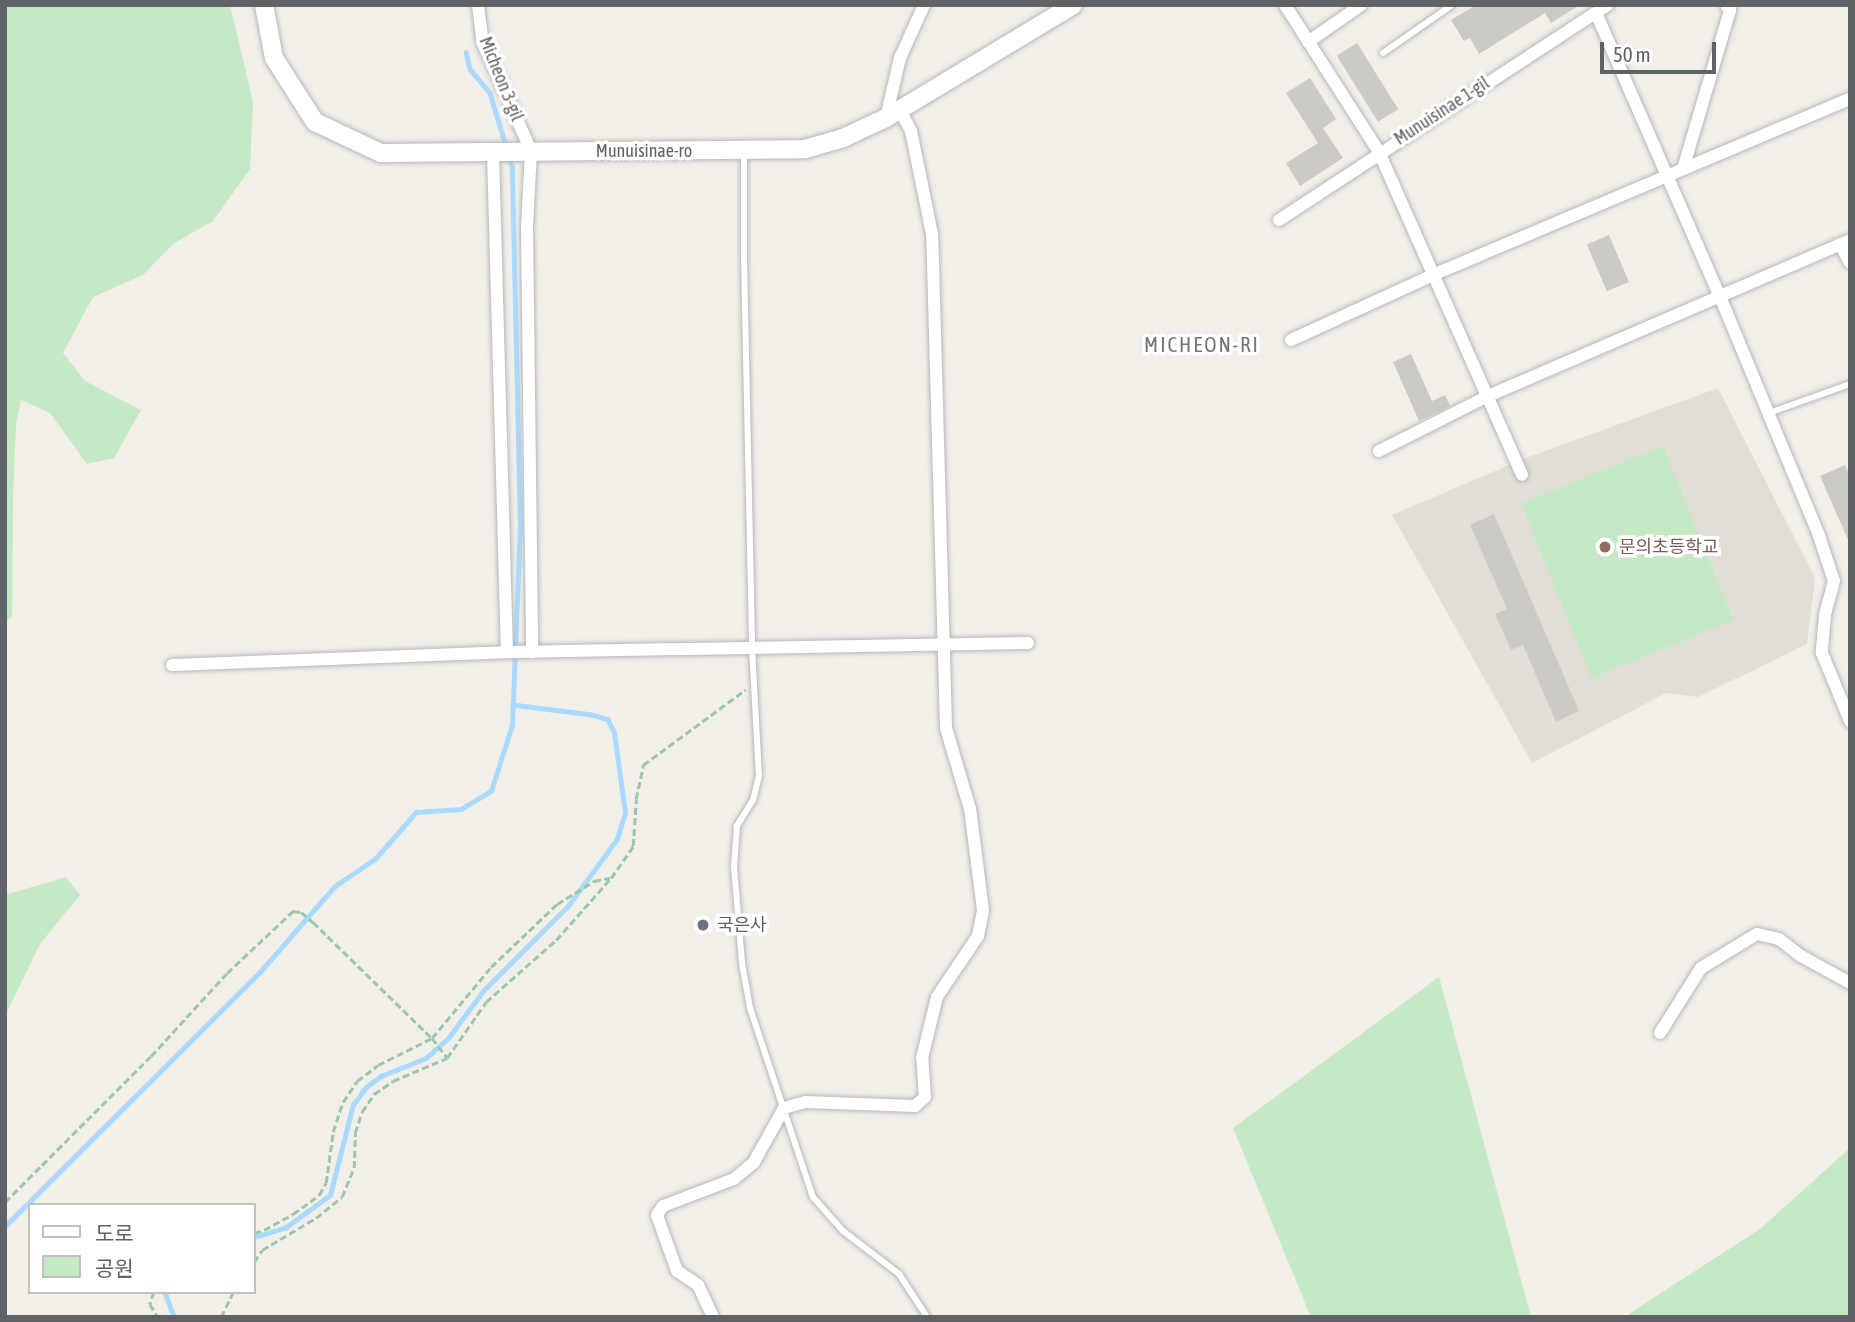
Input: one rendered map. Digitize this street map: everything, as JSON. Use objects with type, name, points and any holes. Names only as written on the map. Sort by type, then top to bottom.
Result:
[{"type":"street","name":"Munuisinae-ro","points":[[264,5],[274,58],[315,122],[381,153],[806,149],[843,138],[893,114],[1073,5]]},
{"type":"street","name":"Micheon 3-gil","points":[[478,5],[483,43],[511,152]]},
{"type":"street","points":[[713,1317],[698,1284],[677,1271],[657,1215],[663,1206],[734,1179],[754,1162],[784,1108],[805,1102],[915,1106],[925,1097],[922,1058],[937,998],[978,936],[983,910],[970,809],[946,729],[932,234],[911,131],[893,114],[900,58],[925,5]]},
{"type":"street","points":[[1285,5],[1379,152],[1522,475]]},
{"type":"street","points":[[1308,41],[1361,5]]},
{"type":"street","name":"Munuisinae 1-gil","points":[[1279,220],[1379,152],[1608,5]]},
{"type":"street","points":[[1683,169],[1728,8]]},
{"type":"street","points":[[1596,13],[1720,294],[1834,581],[1825,615],[1822,653],[1850,721]]},
{"type":"street","points":[[1291,340],[1435,274],[1850,99]]},
{"type":"street","points":[[511,152],[527,227],[529,652]]},
{"type":"street","points":[[509,652],[511,152]]},
{"type":"street","points":[[1379,451],[1488,396],[1845,242],[1850,263]]},
{"type":"street","points":[[172,665],[509,652],[1028,643]]},
{"type":"street","points":[[1660,1033],[1701,968],[1757,934],[1779,939],[1801,956],[1850,983]]},
{"type":"lane","points":[[1383,53],[1452,5]]},
{"type":"lane","points":[[744,150],[752,647],[759,776],[753,800],[737,825],[734,867],[750,1009],[813,1197],[843,1231],[899,1274],[927,1317]]},
{"type":"lane","points":[[1769,413],[1850,384]]},
{"type":"path","points":[[256,1259],[262,1250],[316,1218],[342,1197],[354,1168],[355,1133],[362,1112],[374,1094],[393,1081],[447,1058],[486,1002],[556,940],[611,878],[634,846],[636,799],[643,765],[708,714],[754,684]]},
{"type":"path","points":[[256,1232],[293,1214],[319,1195],[326,1183],[333,1132],[343,1101],[357,1081],[378,1065],[434,1040],[491,967],[557,904],[594,881],[611,878]]},
{"type":"path","points":[[5,1202],[65,1145],[268,931],[293,911],[300,912],[313,922],[434,1040],[447,1058]]},
{"type":"path","points":[[153,1294],[150,1304],[158,1317]]},
{"type":"path","points":[[221,1317],[232,1294]]},
{"type":"shaded area","name":"문의초등학교","points":[[1718,388],[1815,578],[1807,644],[1698,697],[1666,693],[1532,763],[1392,515],[1523,459]]},
{"type":"green space","points":[[5,5],[230,5],[253,102],[250,169],[213,221],[173,244],[143,275],[93,297],[63,353],[85,381],[141,410],[114,458],[87,464],[50,413],[21,400],[16,424],[12,617],[5,622]]},
{"type":"green space","points":[[1663,446],[1733,620],[1592,678],[1521,503]]},
{"type":"green space","points":[[66,877],[80,895],[40,944],[5,1016],[5,895]]},
{"type":"green space","points":[[1439,977],[1531,1317],[1311,1317],[1233,1128]]},
{"type":"green space","points":[[1850,1148],[1850,1317],[1624,1317],[1760,1229]]},
{"type":"building","points":[[1476,5],[1580,5],[1551,23],[1545,13],[1479,54],[1470,38],[1464,41],[1451,20]]},
{"type":"building","points":[[1357,43],[1398,109],[1378,122],[1337,56]]},
{"type":"building","points":[[1310,78],[1336,119],[1323,128],[1343,158],[1300,186],[1286,163],[1318,143],[1286,93]]},
{"type":"building","points":[[1609,235],[1629,282],[1607,291],[1587,244]]},
{"type":"building","points":[[1411,354],[1432,401],[1445,395],[1450,406],[1419,421],[1393,362]]},
{"type":"building","points":[[1845,465],[1850,476],[1850,544],[1820,476]]},
{"type":"building","points":[[1494,514],[1579,711],[1556,722],[1523,645],[1511,650],[1495,614],[1507,609],[1470,525]]},
{"type":"waterway","points":[[466,52],[470,69],[490,93],[506,146]]},
{"type":"waterway","points":[[28,1203],[259,973],[335,886],[376,858],[416,812],[461,809],[491,791],[512,725],[520,528],[512,167],[509,158]]},
{"type":"waterway","points":[[256,1236],[286,1227],[330,1195],[353,1105],[366,1087],[381,1076],[426,1058],[449,1037],[483,991],[568,906],[617,839],[625,813],[614,733],[608,720],[592,715],[513,705]]},
{"type":"waterway","points":[[5,1226],[28,1203]]},
{"type":"waterway","points":[[166,1294],[174,1317]]},
{"type":"place","name":"문의초등학교","points":[[1605,547]]},
{"type":"place","name":"국은사","points":[[703,925]]},
{"type":"district","name":"MICHEON-RI","points":[[1202,344]]}]
